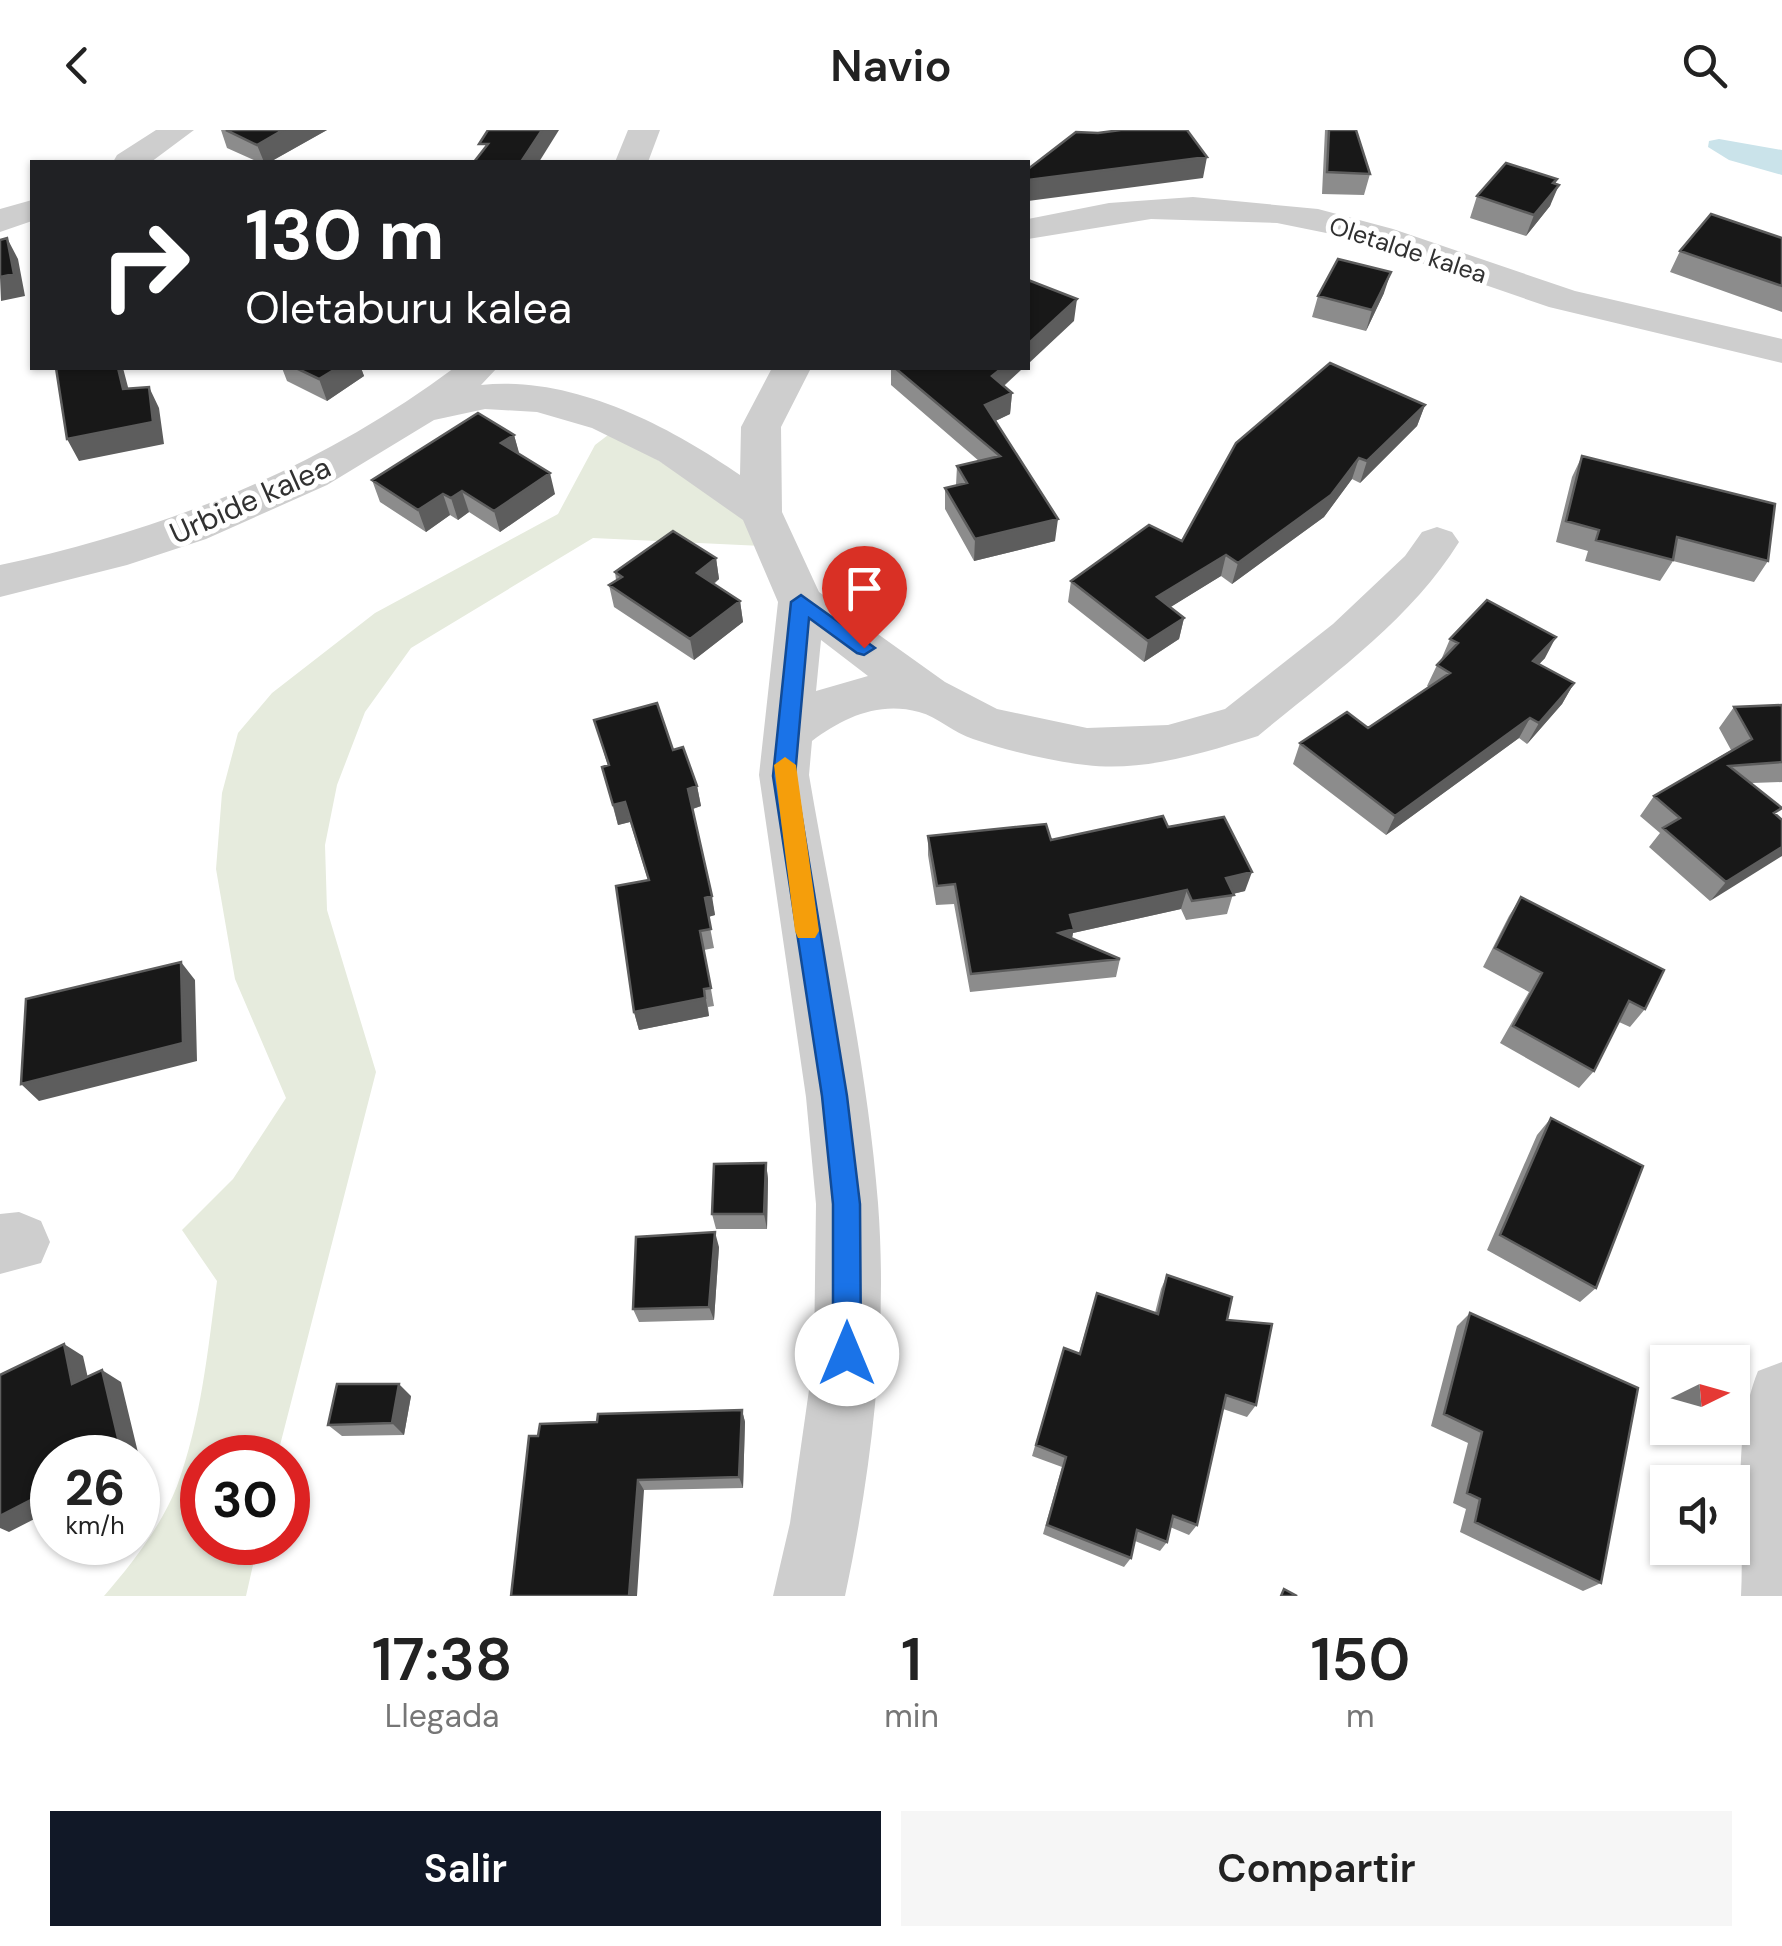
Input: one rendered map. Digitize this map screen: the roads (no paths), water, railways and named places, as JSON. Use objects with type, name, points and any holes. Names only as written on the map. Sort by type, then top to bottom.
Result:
[{"type":"street","points":[[132,160],[178,130]]},
{"type":"street","points":[[633,160],[644,130]]},
{"type":"street","name":"Oletalde kalea","points":[[1030,228],[1072,217],[1166,207],[1257,210],[1356,230],[1532,291],[1782,352]]},
{"type":"street","points":[[0,221],[30,211]]},
{"type":"street","points":[[791,370],[766,410],[761,427],[762,512],[801,602],[784,776],[834,1096],[846,1204],[847,1354],[825,1523],[809,1596]]},
{"type":"street","points":[[502,375],[564,407],[651,437],[724,480],[762,512]]},
{"type":"street","name":"Urbide kalea","points":[[0,581],[70,566],[175,533],[346,458],[410,415],[502,375]]},
{"type":"street","points":[[651,437],[714,430],[766,410]]},
{"type":"street","points":[[801,602],[928,694],[986,725],[1088,748],[1168,744],[1241,723],[1349,636],[1420,567],[1438,542]]},
{"type":"street","points":[[788,733],[842,697],[883,690],[928,694]]},
{"type":"street","points":[[1777,1596],[1780,1564],[1776,1432],[1782,1395]]},
{"type":"water","points":[[1719,139],[1782,150],[1782,175],[1729,160],[1708,147],[1709,141]]}]
